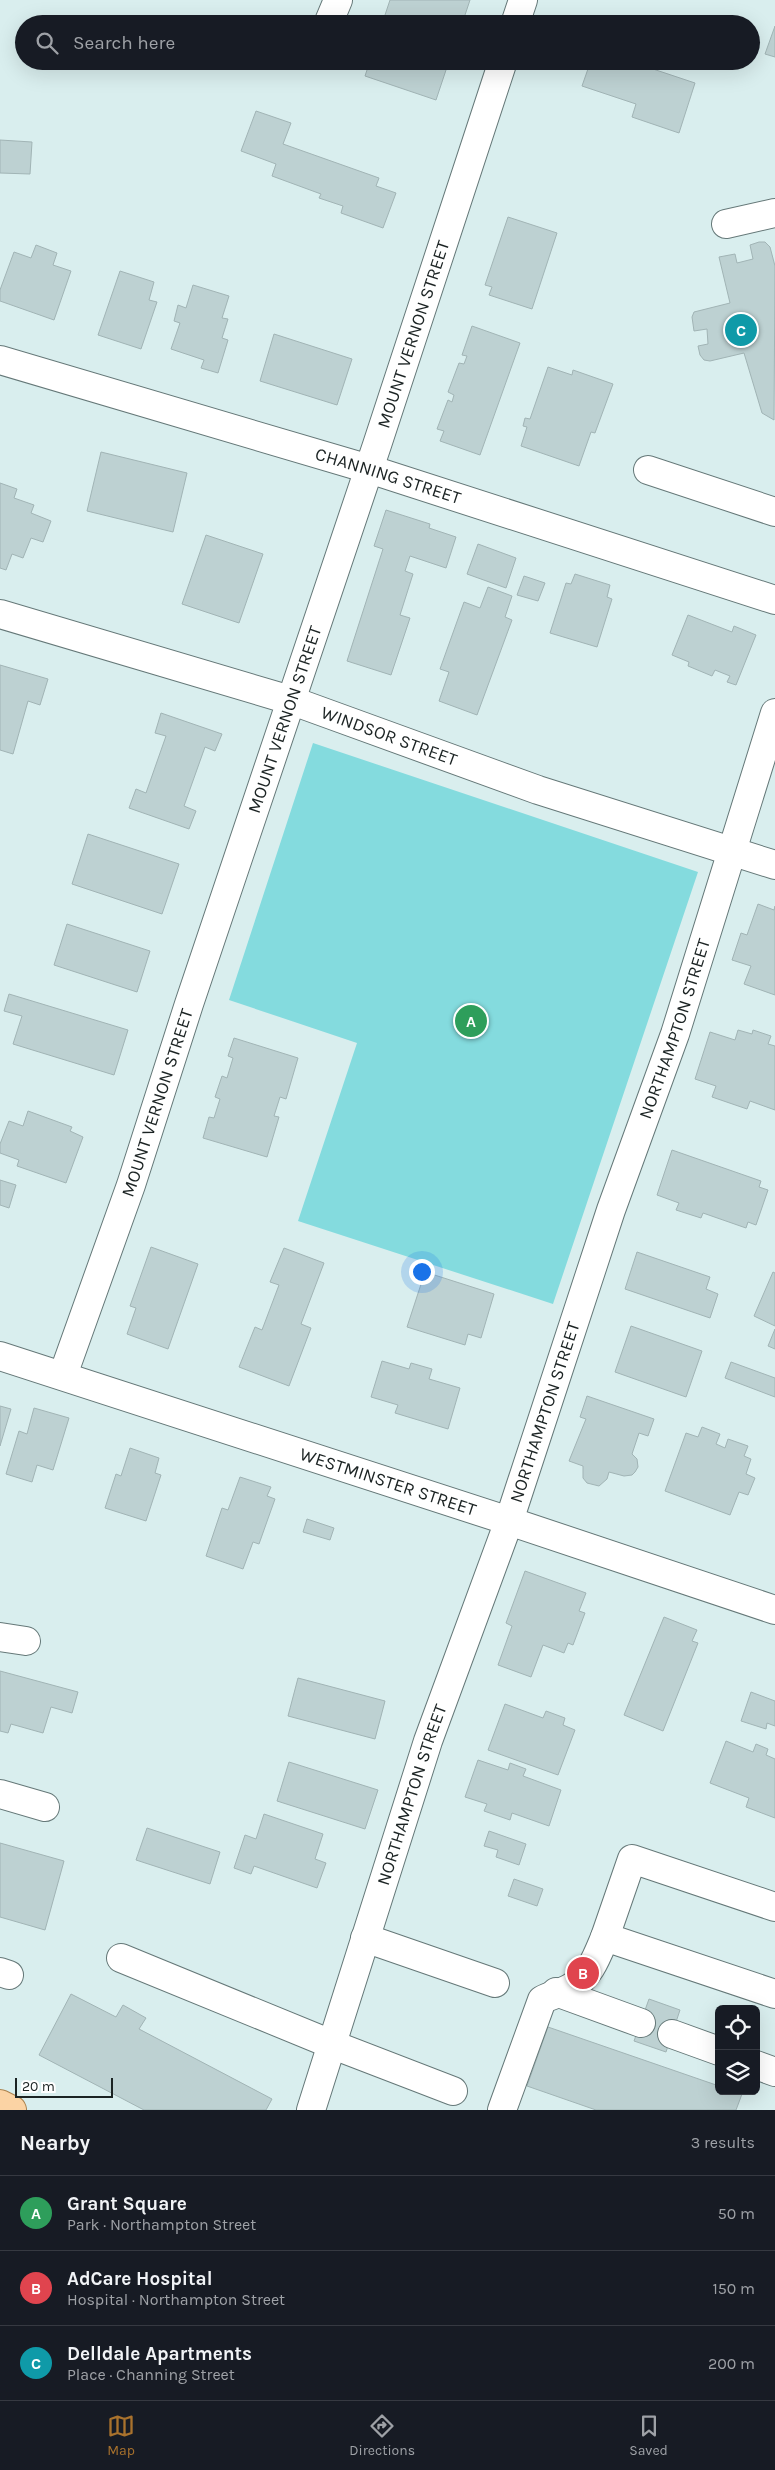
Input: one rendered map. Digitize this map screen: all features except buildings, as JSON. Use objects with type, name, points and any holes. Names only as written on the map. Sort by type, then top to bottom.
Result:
[{"type":"street","points":[[332,15],[338,0]]},
{"type":"street","points":[[519,15],[524,0]]},
{"type":"street","name":"MOUNT VERNON STREET","points":[[63,1375],[132,1185],[189,1004],[263,789],[290,700],[369,469],[500,70]]},
{"type":"street","points":[[726,224],[775,213]]},
{"type":"street","name":"CHANNING STREET","points":[[0,360],[369,469],[775,600]]},
{"type":"street","points":[[648,470],[775,512]]},
{"type":"street","name":"WINDSOR STREET","points":[[0,614],[290,700],[538,790],[775,865]]},
{"type":"street","name":"NORTHAMPTON STREET","points":[[311,2110],[428,1741],[509,1521],[610,1210],[675,1034],[775,712]]},
{"type":"street","name":"WESTMINSTER STREET","points":[[0,1356],[509,1521],[775,1610]]},
{"type":"street","points":[[0,1794],[45,1807]]},
{"type":"street","points":[[502,2110],[542,2000],[556,1992],[569,1988],[590,1970],[606,1937],[632,1859],[775,1907]]},
{"type":"street","points":[[606,1937],[775,1994]]},
{"type":"street","points":[[365,1938],[495,1983]]},
{"type":"street","points":[[121,1958],[331,2044],[453,2091]]},
{"type":"street","points":[[556,1992],[641,2023]]},
{"type":"street","points":[[672,2034],[716,2050]]},
{"type":"street","points":[[760,2066],[775,2072]]},
{"type":"shaded area","points":[[313,743],[698,872],[553,1304],[298,1221],[357,1043],[229,1000]]},
{"type":"place","name":"Delldale Apartments","points":[[741,330]]},
{"type":"place","name":"Grant Square","points":[[471,1021]]},
{"type":"place","name":"AdCare Hospital","points":[[583,1973]]}]
